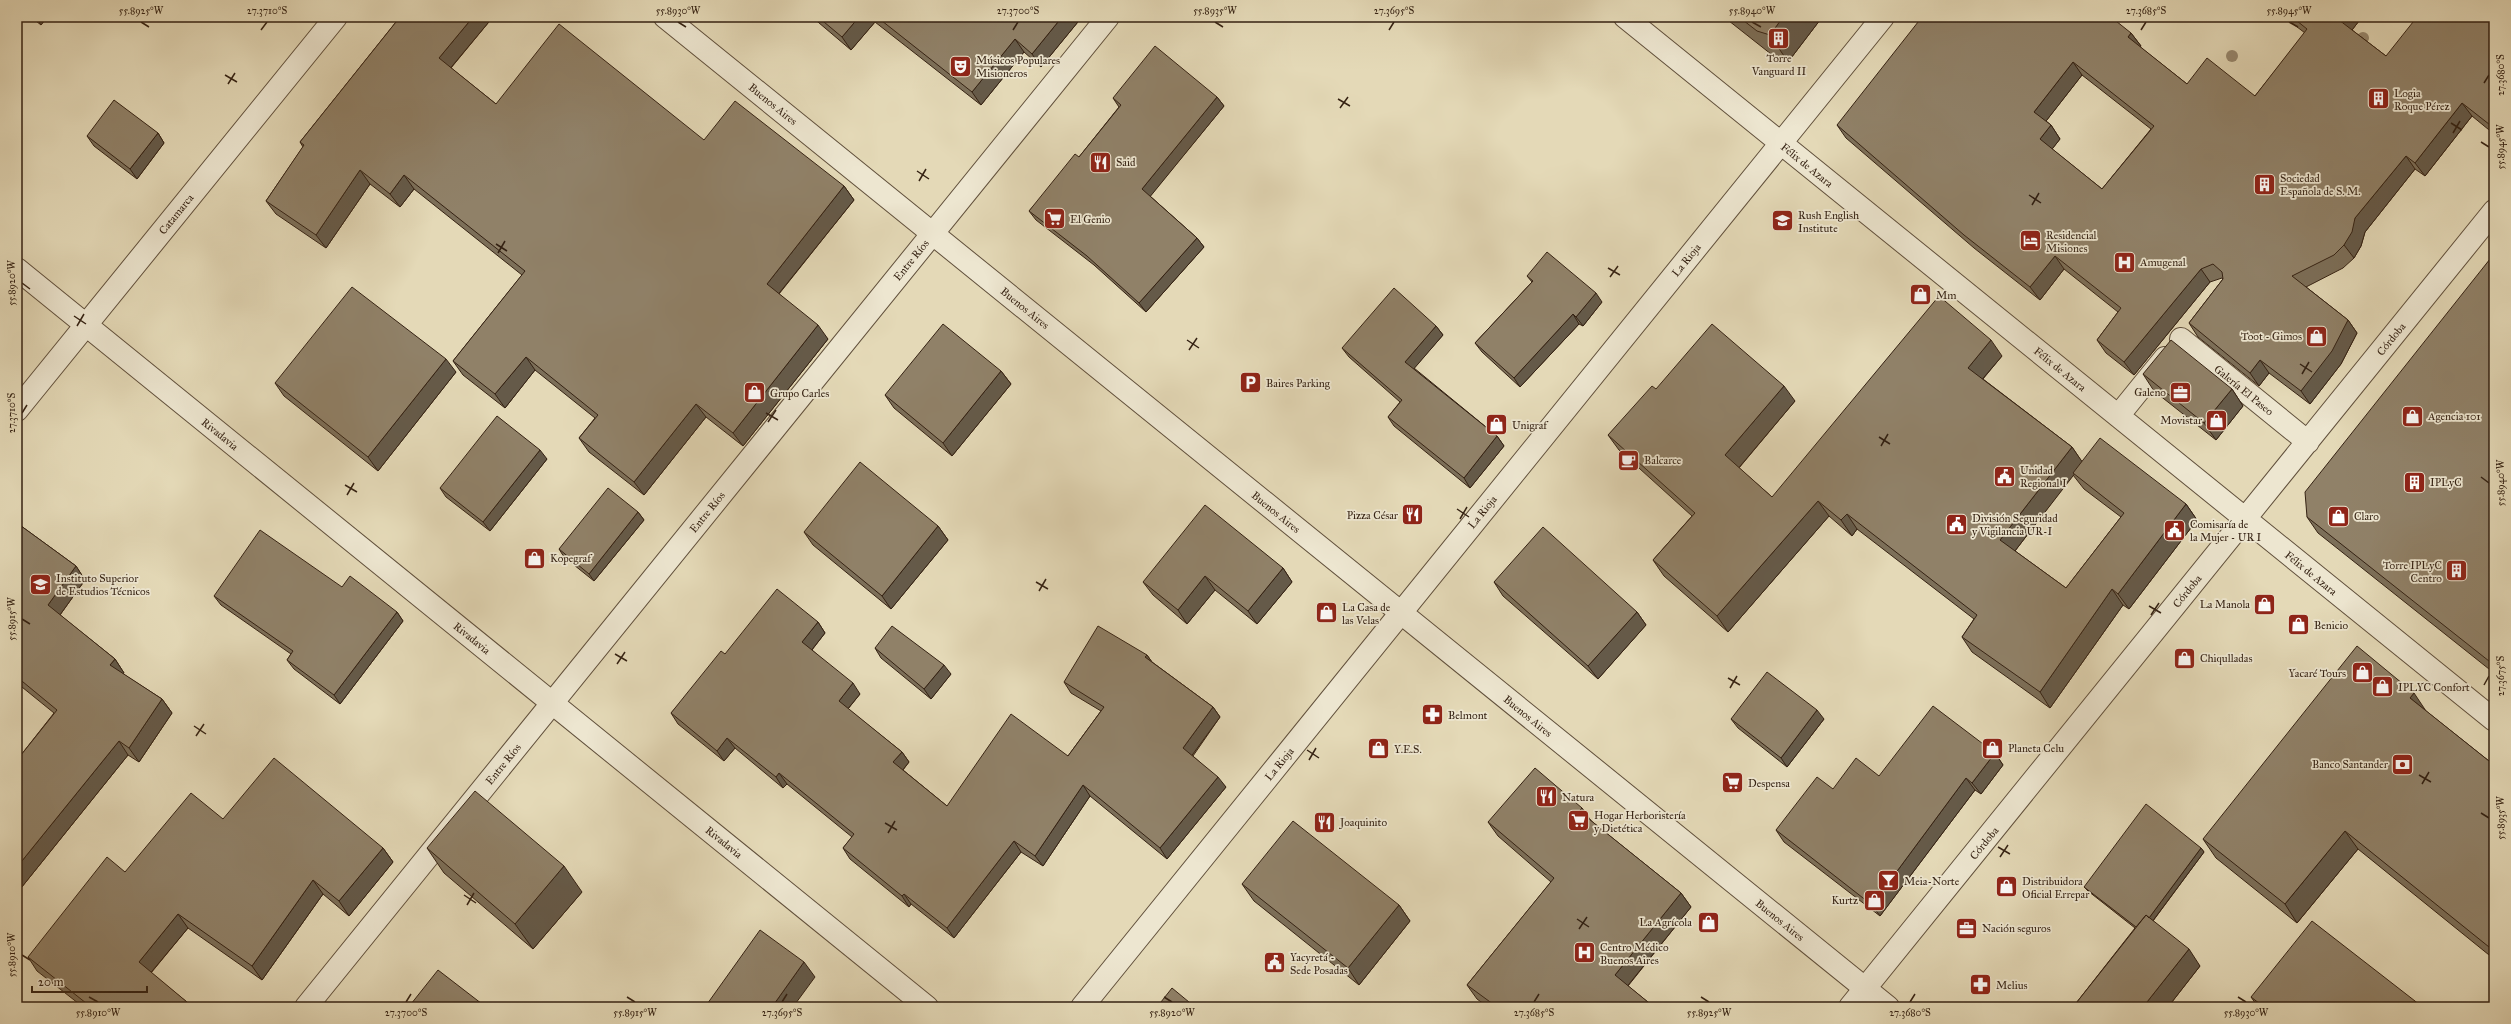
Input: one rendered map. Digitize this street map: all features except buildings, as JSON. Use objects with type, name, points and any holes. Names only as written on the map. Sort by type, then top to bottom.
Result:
[{"type":"street","name":"Catamarca","points":[[17,410],[336,17]]},
{"type":"street","name":"Buenos Aires","points":[[665,17],[1888,1007]]},
{"type":"street","name":"Entre Ríos","points":[[306,1007],[1108,17]]},
{"type":"street","name":"Félix de Azara","points":[[1625,17],[2494,720]]},
{"type":"street","name":"La Rioja","points":[[1082,1007],[1883,17]]},
{"type":"street","name":"Córdoba","points":[[1850,1007],[2494,212]]},
{"type":"street","name":"Rivadavia","points":[[17,269],[927,1007]]},
{"type":"street","points":[[2118,416],[2196,321]]},
{"type":"street","name":"Galería El Paseo","points":[[2181,339],[2308,442]]},
{"type":"place","name":"Torre Vanguard II","points":[[1779,38]]},
{"type":"place","name":"Músicos Populares Misioneros","points":[[961,66]]},
{"type":"place","name":"Logia Roque Pérez","points":[[2379,99]]},
{"type":"place","name":"Said","points":[[1101,162]]},
{"type":"place","name":"Sociedad Española de S. M.","points":[[2264,184]]},
{"type":"place","name":"El Genio","points":[[1055,219]]},
{"type":"place","name":"Rush English Institute","points":[[1783,221]]},
{"type":"place","name":"Residencial Misiones","points":[[2030,241]]},
{"type":"place","name":"Amugenal","points":[[2124,262]]},
{"type":"place","name":"Mm","points":[[1921,295]]},
{"type":"place","name":"Toot - Gimos","points":[[2317,336]]},
{"type":"place","name":"Baires Parking","points":[[1250,383]]},
{"type":"place","name":"Galeno","points":[[2181,392]]},
{"type":"place","name":"Grupo Carles","points":[[754,393]]},
{"type":"place","name":"Agencia 101","points":[[2412,416]]},
{"type":"place","name":"Movistar","points":[[2217,420]]},
{"type":"place","name":"Unigraf","points":[[1496,425]]},
{"type":"place","name":"Balcarce","points":[[1629,460]]},
{"type":"place","name":"Unidad Regional I","points":[[2004,476]]},
{"type":"place","name":"IPLyC","points":[[2415,482]]},
{"type":"place","name":"Pizza César","points":[[1413,515]]},
{"type":"place","name":"Claro","points":[[2338,516]]},
{"type":"place","name":"División Seguridad y Vigilancia UR-I","points":[[1956,524]]},
{"type":"place","name":"Comisaría de la Mujer - UR I","points":[[2175,530]]},
{"type":"place","name":"Kopegraf","points":[[534,558]]},
{"type":"place","name":"Torre IPLyC Centro","points":[[2457,571]]},
{"type":"place","name":"Instituto Superior de Estudios Técnicos","points":[[40,584]]},
{"type":"place","name":"La Manola","points":[[2265,604]]},
{"type":"place","name":"La Casa de las Velas","points":[[1327,613]]},
{"type":"place","name":"Benicio","points":[[2299,625]]},
{"type":"place","name":"Chiqulladas","points":[[2184,658]]},
{"type":"place","name":"Yacaré Tours","points":[[2362,673]]},
{"type":"place","name":"IPLYC Confort","points":[[2383,687]]},
{"type":"place","name":"Belmont","points":[[1432,715]]},
{"type":"place","name":"Planeta Celu","points":[[1992,748]]},
{"type":"place","name":"Y.E.S.","points":[[1378,749]]},
{"type":"place","name":"Banco Santander","points":[[2403,764]]},
{"type":"place","name":"Despensa","points":[[1732,783]]},
{"type":"place","name":"Natura","points":[[1547,797]]},
{"type":"place","name":"Hogar Herboristería y Dietética","points":[[1578,821]]},
{"type":"place","name":"Joaquinito","points":[[1324,822]]},
{"type":"place","name":"Meia-Norte","points":[[1889,881]]},
{"type":"place","name":"Distribuidora Oficial Errepar","points":[[2007,887]]},
{"type":"place","name":"Kurtz","points":[[1874,900]]},
{"type":"place","name":"La Agrícola","points":[[1708,922]]},
{"type":"place","name":"Nación seguros","points":[[1967,928]]},
{"type":"place","name":"Centro Médico Buenos Aires","points":[[1584,953]]},
{"type":"place","name":"Yacyretá - Sede Posadas","points":[[1275,963]]},
{"type":"place","name":"Melius","points":[[1980,985]]}]
